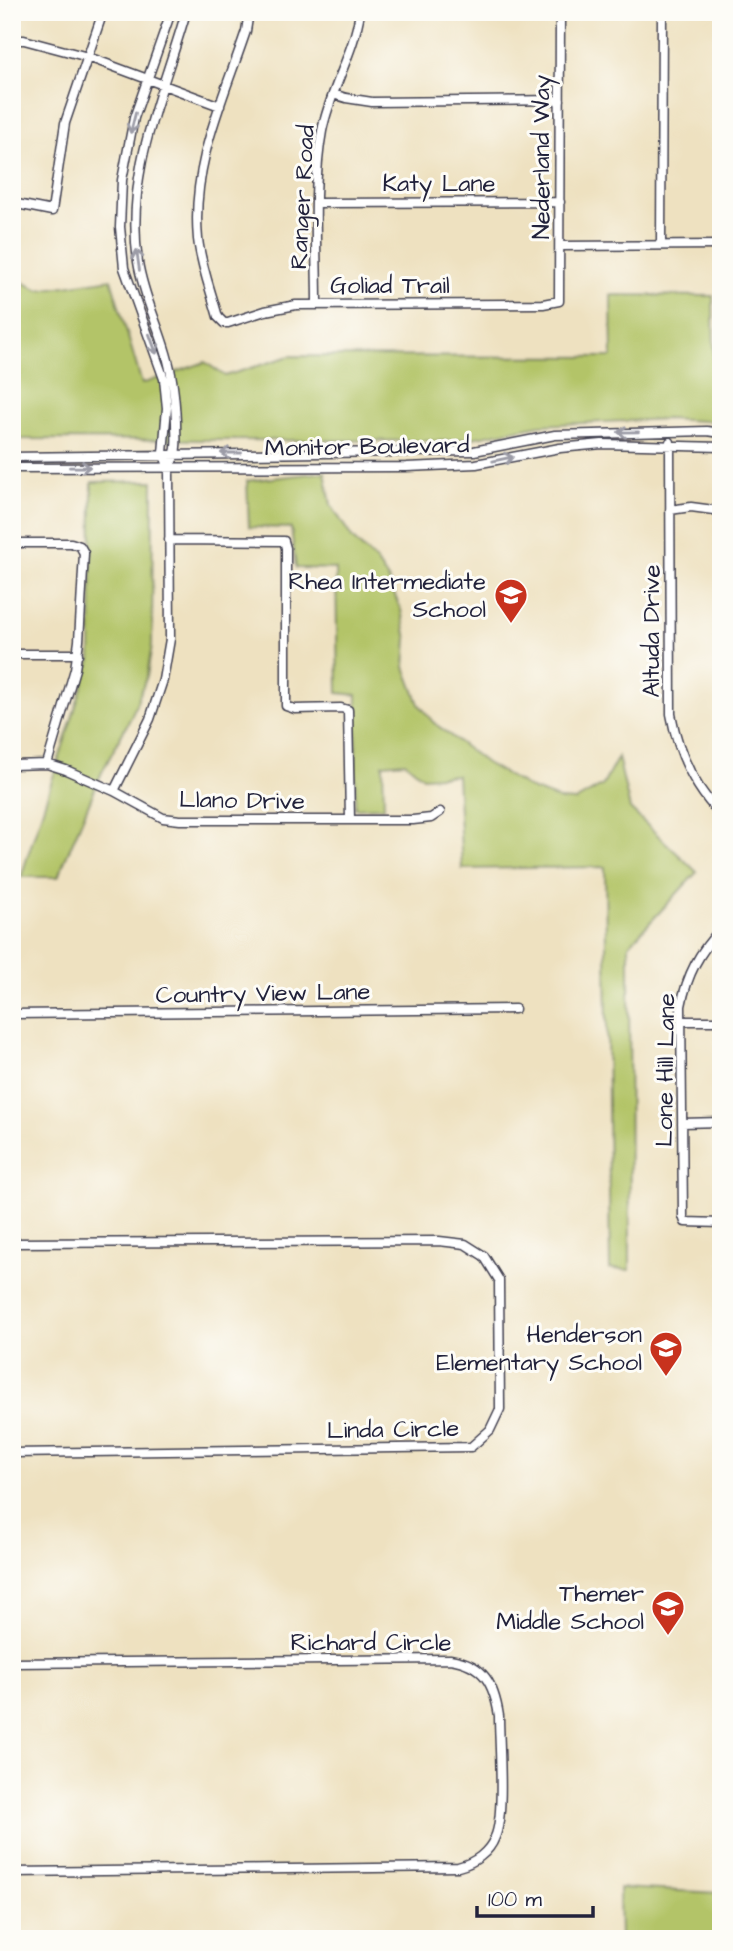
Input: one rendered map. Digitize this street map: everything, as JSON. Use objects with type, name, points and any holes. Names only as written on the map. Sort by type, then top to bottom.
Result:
[{"type":"street","points":[[12,203],[52,211],[65,123],[103,12]]},
{"type":"street","points":[[114,791],[150,719],[163,680],[170,639],[169,468],[163,453],[167,408],[164,379],[124,268],[120,227],[121,180],[134,118],[171,12]]},
{"type":"street","points":[[169,468],[177,453],[175,396],[162,341],[146,300],[138,262],[136,233],[142,153],[186,12]]},
{"type":"street","points":[[12,40],[24,40],[88,57],[220,106],[246,31],[249,12]]},
{"type":"street","name":"Ranger Road","points":[[317,305],[320,143],[360,12]]},
{"type":"street","name":"Nederland Way","points":[[559,301],[560,12]]},
{"type":"street","points":[[661,245],[662,12]]},
{"type":"street","points":[[333,94],[372,102],[560,100]]},
{"type":"street","name":"Goliad Trail","points":[[220,106],[203,158],[197,213],[203,266],[218,317],[224,323],[284,307],[543,304],[559,301]]},
{"type":"street","name":"Katy Lane","points":[[317,203],[560,202]]},
{"type":"street","points":[[560,246],[721,245]]},
{"type":"street","name":"Altuda Drive","points":[[670,432],[670,698],[680,752],[704,798],[721,815]]},
{"type":"street","name":"Monitor Boulevard","points":[[12,457],[474,451],[555,435],[721,433]]},
{"type":"street","name":"Monitor Boulevard","points":[[12,468],[475,464],[560,448],[602,444],[721,447]]},
{"type":"street","points":[[670,510],[691,508],[721,511]]},
{"type":"street","points":[[169,540],[284,541],[286,706],[295,709],[348,710],[350,820]]},
{"type":"street","points":[[12,543],[71,543],[80,545],[84,553],[78,654],[47,764]]},
{"type":"street","points":[[12,654],[78,654]]},
{"type":"street","name":"Llano Drive","points":[[12,765],[47,764],[114,791],[163,818],[180,820],[413,820],[431,818],[440,812]]},
{"type":"street","name":"Lone Hill Lane","points":[[721,929],[694,963],[686,981],[681,1006],[685,1222],[721,1223]]},
{"type":"street","name":"Country View Lane","points":[[12,1014],[515,1009]]},
{"type":"street","points":[[683,1021],[721,1021]]},
{"type":"street","points":[[682,1123],[721,1122]]},
{"type":"street","name":"Linda Circle","points":[[12,1243],[439,1241],[465,1244],[484,1256],[499,1280],[500,1385],[500,1409],[490,1430],[471,1447],[12,1453]]},
{"type":"street","name":"Richard Circle","points":[[12,1662],[450,1659],[463,1662],[484,1675],[496,1699],[499,1716],[499,1816],[496,1835],[485,1852],[473,1862],[458,1867],[12,1872]]},
{"type":"green space","points":[[12,277],[39,290],[111,279],[142,384],[205,362],[225,376],[290,356],[612,357],[611,295],[713,296],[714,361],[721,363],[721,422],[667,419],[540,425],[445,441],[12,439]]},
{"type":"green space","points":[[325,472],[331,505],[353,539],[376,561],[388,579],[401,610],[407,639],[405,667],[419,704],[433,722],[486,763],[531,789],[561,800],[575,801],[603,785],[618,757],[630,809],[697,872],[629,945],[630,1270],[610,1269],[605,867],[462,869],[457,775],[423,777],[405,762],[383,764],[384,807],[355,808],[357,695],[338,693],[336,569],[296,568],[291,528],[249,527],[247,481]]},
{"type":"green space","points":[[153,481],[152,645],[147,676],[131,717],[102,772],[58,877],[21,877],[91,659],[92,482]]},
{"type":"green space","points":[[619,1888],[721,1893],[721,1939],[620,1939]]},
{"type":"place","name":"Rhea Intermediate School","points":[[511,625]]},
{"type":"place","name":"Henderson Elementary School","points":[[666,1378]]},
{"type":"place","name":"Themer Middle School","points":[[668,1637]]}]
